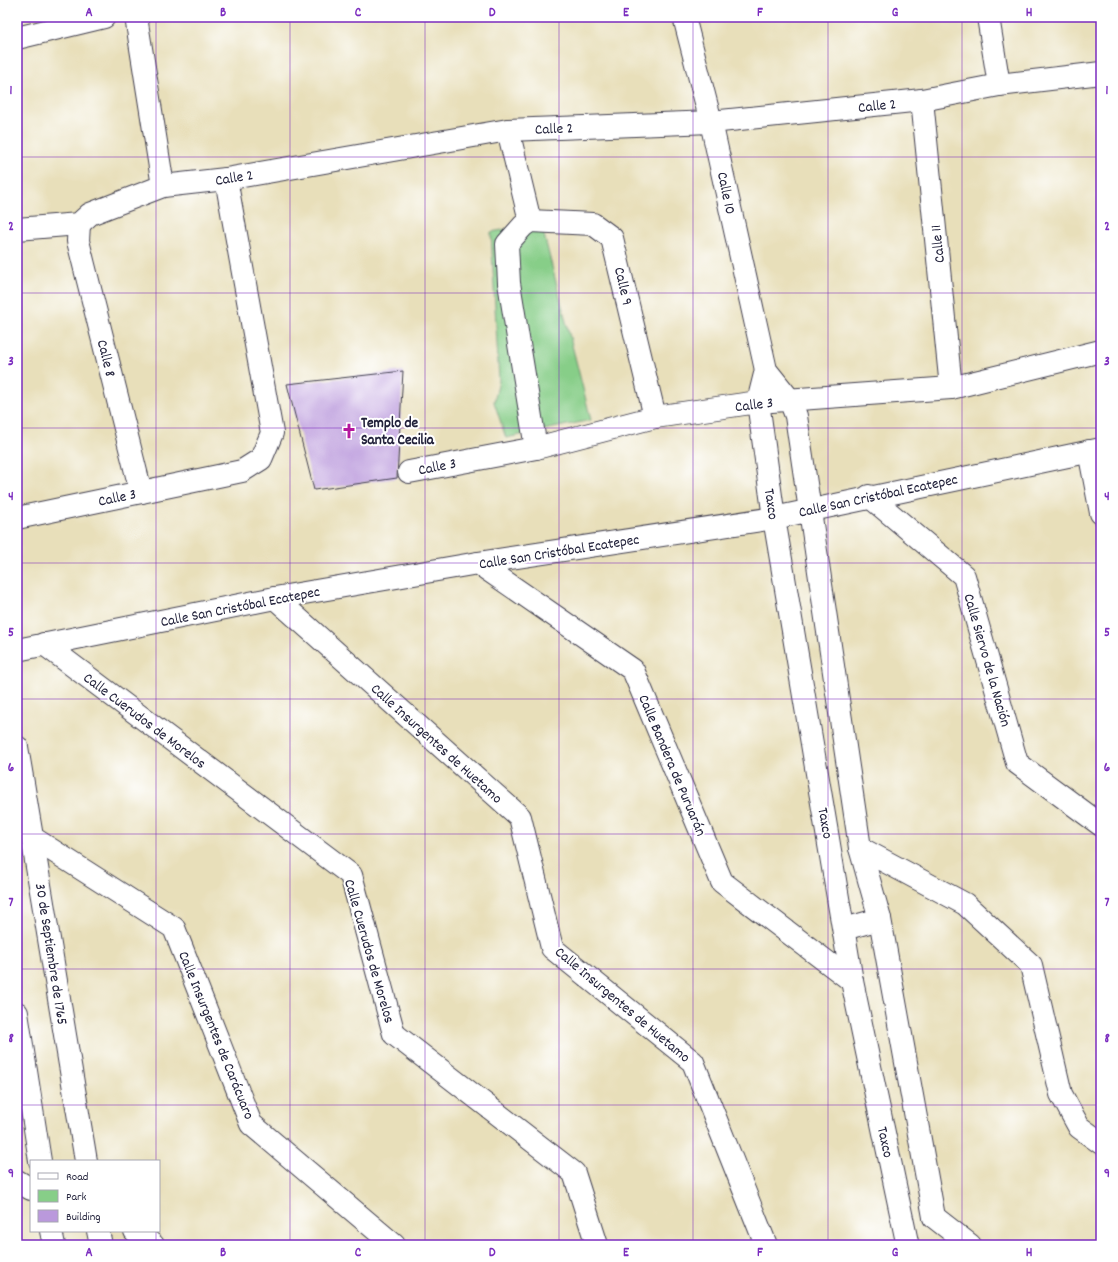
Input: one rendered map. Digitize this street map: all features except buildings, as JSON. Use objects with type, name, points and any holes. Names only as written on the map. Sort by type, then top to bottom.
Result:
[{"type":"street","points":[[17,38],[104,17]]},
{"type":"street","points":[[136,17],[163,186]]},
{"type":"street","name":"Calle 10","points":[[684,17],[711,122],[766,370],[790,400]]},
{"type":"street","points":[[988,17],[999,85]]},
{"type":"street","name":"Calle 2","points":[[79,224],[90,214],[163,186],[226,179],[508,130],[711,122],[922,100],[999,85],[1101,73]]},
{"type":"street","name":"Calle 11","points":[[922,100],[948,345],[951,388]]},
{"type":"street","points":[[508,130],[530,221],[522,226],[507,244],[509,283],[536,448]]},
{"type":"street","name":"Calle 3","points":[[17,518],[242,471],[261,459],[272,433],[226,179]]},
{"type":"street","name":"Calle 9","points":[[530,221],[593,224],[612,238],[655,418]]},
{"type":"street","points":[[17,229],[79,224]]},
{"type":"street","name":"Calle 8","points":[[79,224],[78,241],[140,492]]},
{"type":"street","name":"Calle 3","points":[[409,472],[536,448],[655,418],[758,402],[951,388],[1101,351]]},
{"type":"street","name":"Calle 10","points":[[758,402],[766,370]]},
{"type":"street","name":"Taxco","points":[[790,400],[796,416],[808,510],[860,848],[880,919],[934,1217]]},
{"type":"street","name":"Taxco","points":[[758,402],[774,518],[852,981],[906,1243]]},
{"type":"street","points":[[1095,450],[1101,512]]},
{"type":"street","name":"Calle San Cristóbal Ecatepec","points":[[17,650],[275,598],[478,563],[774,518],[869,496],[1095,450]]},
{"type":"street","name":"Calle Siervo de la Nación","points":[[869,496],[964,576],[1017,763],[1101,825]]},
{"type":"street","name":"Calle Bandera de Puruarán","points":[[478,563],[633,670],[722,882],[852,981]]},
{"type":"street","name":"Calle Insurgentes de Huetamo","points":[[275,598],[520,817],[552,948],[693,1062],[766,1245]]},
{"type":"street","name":"Calle Cuerudos de Morelos","points":[[44,644],[351,875],[394,1034],[574,1173],[597,1245]]},
{"type":"street","name":"30 de Septiembre de 1765","points":[[17,747],[86,1160]]},
{"type":"street","name":"Calle Insurgentes de Carácuaro","points":[[33,838],[174,928],[251,1124],[394,1245]]},
{"type":"street","points":[[860,848],[965,904],[1032,966],[1061,1094],[1079,1127],[1101,1143]]},
{"type":"street","points":[[844,929],[880,919]]},
{"type":"street","points":[[17,1013],[40,1160]]},
{"type":"street","points":[[17,1181],[30,1188]]},
{"type":"street","points":[[906,1243],[934,1217],[970,1245]]},
{"type":"street","points":[[51,1232],[54,1245]]},
{"type":"street","points":[[98,1232],[101,1245]]},
{"type":"street","points":[[136,1232],[153,1245]]},
{"type":"green space","points":[[541,223],[591,420],[506,438],[494,402],[499,381],[491,232]]},
{"type":"place","name":"Templo de Santa Cecilia","points":[[349,431]]}]
